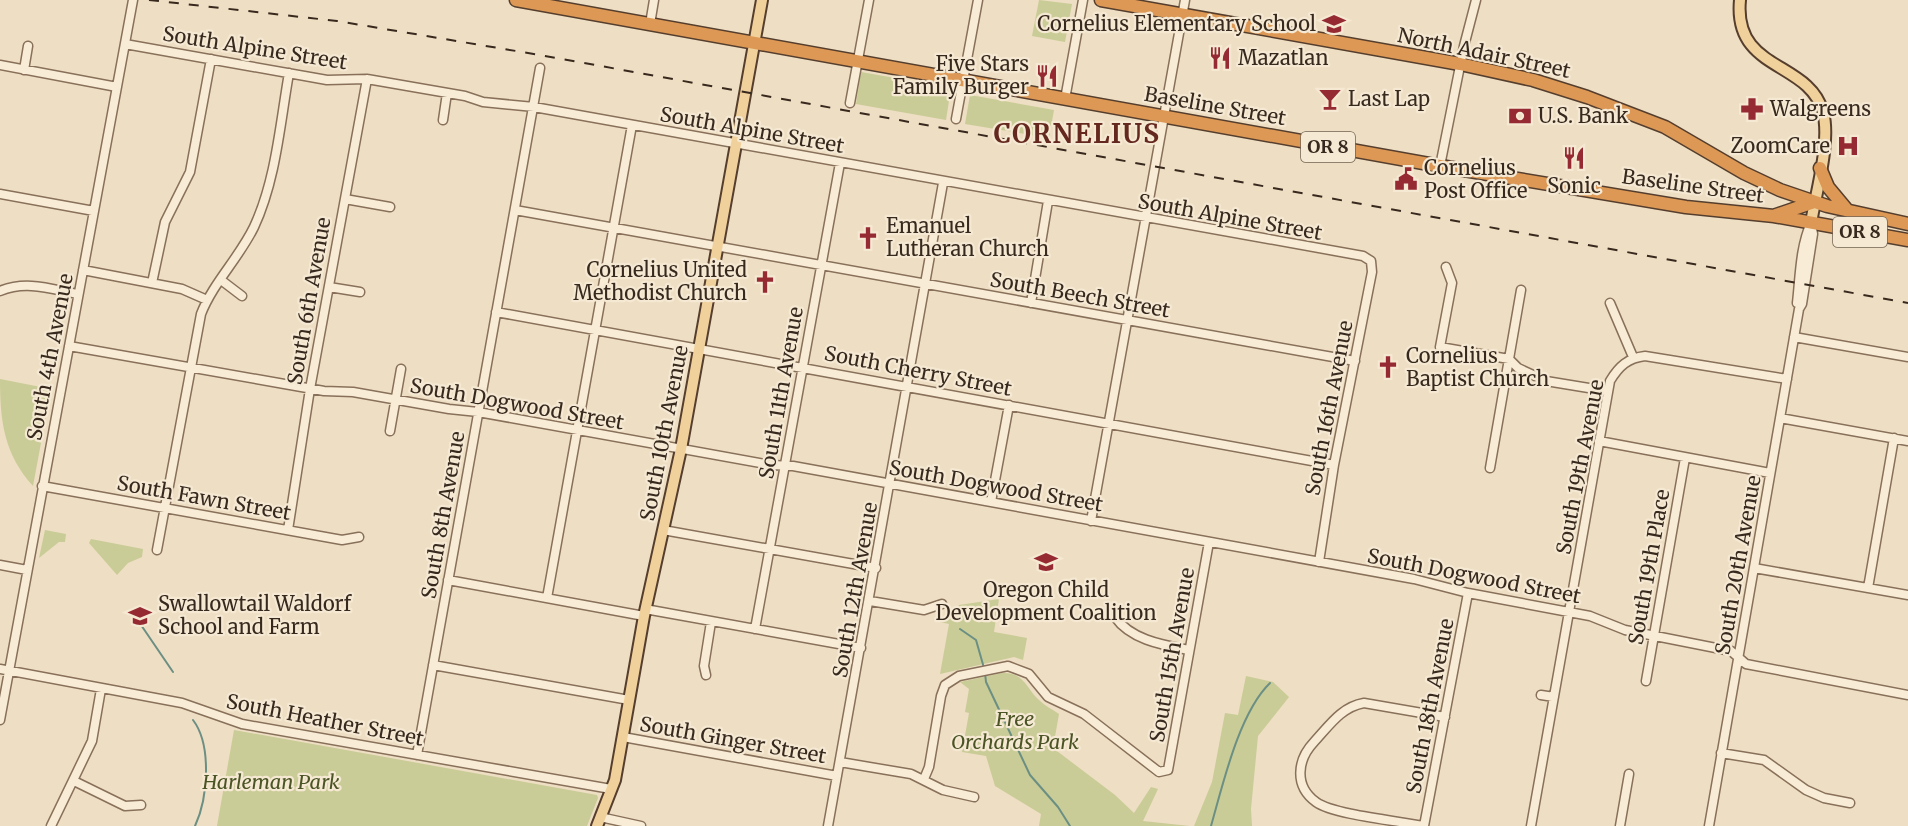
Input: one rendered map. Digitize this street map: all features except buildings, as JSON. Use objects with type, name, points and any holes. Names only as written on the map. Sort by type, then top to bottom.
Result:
[{"type":"highway","name":"Baseline Street","points":[[516,0],[1440,166],[1686,207],[1774,216],[1908,240]]},
{"type":"highway","name":"North Adair Street","points":[[1101,0],[1460,64],[1533,80],[1626,111],[1686,138],[1757,180],[1815,202],[1908,224]]},
{"type":"highway","points":[[1820,168],[1828,187],[1848,211]]},
{"type":"highway","points":[[1774,216],[1815,202]]},
{"type":"highway","points":[[1811,223],[1822,214],[1831,214],[1896,226],[1908,224]]},
{"type":"main road","name":"South 10th Avenue","points":[[598,821],[611,789],[645,613],[681,449],[762,0]]},
{"type":"main road","points":[[1739,5],[1744,33],[1754,49],[1764,59],[1804,83],[1820,105],[1825,127],[1811,223]]},
{"type":"street","name":"South 4th Avenue","points":[[0,720],[4,670],[27,570],[134,0]]},
{"type":"street","points":[[650,24],[654,0]]},
{"type":"street","points":[[850,103],[869,0]]},
{"type":"street","points":[[956,119],[978,0]]},
{"type":"street","points":[[1065,99],[1083,0]]},
{"type":"street","points":[[1091,521],[1185,0]]},
{"type":"street","points":[[1440,166],[1460,64],[1476,0]]},
{"type":"street","name":"South Alpine Street","points":[[125,44],[334,81],[367,79],[447,93],[483,102],[534,107],[943,183],[1363,256],[1371,261]]},
{"type":"street","points":[[24,70],[28,46]]},
{"type":"street","points":[[152,283],[165,222],[190,172],[211,59]]},
{"type":"street","points":[[0,65],[117,87]]},
{"type":"street","name":"South 8th Avenue","points":[[417,755],[540,68]]},
{"type":"street","points":[[157,550],[198,324],[207,300],[244,245],[262,209],[271,178],[289,73]]},
{"type":"street","name":"South 6th Avenue","points":[[288,530],[310,389],[367,79]]},
{"type":"street","points":[[443,120],[447,93]]},
{"type":"street","points":[[547,598],[632,125]]},
{"type":"street","name":"South 11th Avenue","points":[[755,629],[840,163]]},
{"type":"street","name":"South 12th Avenue","points":[[828,826],[876,568],[943,183]]},
{"type":"street","points":[[0,194],[94,211]]},
{"type":"street","points":[[345,199],[390,207]]},
{"type":"street","points":[[1031,303],[1048,201]]},
{"type":"street","name":"South Beech Street","points":[[514,210],[1355,361]]},
{"type":"street","name":"South 20th Avenue","points":[[1709,826],[1814,234],[1811,223]]},
{"type":"street","name":"South 16th Avenue","points":[[1319,562],[1334,465],[1372,272],[1371,261]]},
{"type":"street","points":[[1446,267],[1452,284],[1440,347],[1509,359],[1518,368],[1546,381],[1607,391]]},
{"type":"street","points":[[83,270],[182,288],[207,300]]},
{"type":"street","points":[[221,280],[242,296]]},
{"type":"street","points":[[0,291],[13,285],[31,285],[78,294]]},
{"type":"street","points":[[329,287],[360,292]]},
{"type":"street","points":[[1490,468],[1521,290]]},
{"type":"street","points":[[1610,303],[1633,357],[1658,356],[1787,379]]},
{"type":"street","name":"South Cherry Street","points":[[496,312],[1334,465]]},
{"type":"street","points":[[1794,337],[1908,357]]},
{"type":"street","name":"South Dogwood Street","points":[[69,346],[310,389],[353,392],[478,412],[771,465],[785,465],[891,483],[1414,579],[1468,593],[1569,612],[1654,636],[1731,651],[1746,664],[1908,695]]},
{"type":"street","name":"South 19th Avenue","points":[[1531,826],[1607,391],[1614,374],[1633,357]]},
{"type":"street","points":[[390,432],[401,369]]},
{"type":"street","points":[[991,502],[1009,405]]},
{"type":"street","points":[[1780,418],[1908,441]]},
{"type":"street","points":[[1868,588],[1894,438]]},
{"type":"street","points":[[1599,441],[1770,473]]},
{"type":"street","name":"South 19th Place","points":[[1646,681],[1685,458]]},
{"type":"street","name":"South Fawn Street","points":[[42,486],[342,540],[359,537]]},
{"type":"street","points":[[663,530],[876,568]]},
{"type":"street","name":"South 15th Avenue","points":[[924,779],[930,767],[940,696],[945,685],[954,678],[1008,666],[1025,671],[1048,697],[1084,714],[1153,768],[1164,773],[1169,764],[1209,542]]},
{"type":"street","points":[[0,565],[27,570]]},
{"type":"street","points":[[1754,568],[1908,595]]},
{"type":"street","points":[[448,580],[861,648]]},
{"type":"street","name":"South 18th Avenue","points":[[1424,826],[1468,593]]},
{"type":"street","points":[[870,601],[924,610],[942,604]]},
{"type":"street","points":[[1115,617],[1120,624],[1139,637],[1189,650]]},
{"type":"street","points":[[706,675],[704,666],[711,622]]},
{"type":"street","name":"South Ginger Street","points":[[433,665],[629,700]]},
{"type":"street","name":"South Heather Street","points":[[4,670],[182,703],[219,718],[242,724],[611,789]]},
{"type":"street","points":[[51,826],[92,741],[101,689]]},
{"type":"street","points":[[1541,695],[1554,697]]},
{"type":"street","points":[[1424,826],[1334,809],[1317,803],[1305,790],[1300,777],[1300,765],[1306,751],[1341,713],[1352,705],[1364,704],[1445,717]]},
{"type":"street","name":"South Ginger Street","points":[[622,737],[837,776]]},
{"type":"street","points":[[1721,753],[1764,760],[1806,790],[1824,798],[1850,803]]},
{"type":"street","points":[[840,762],[924,779],[943,790],[974,797]]},
{"type":"street","points":[[1620,826],[1629,774]]},
{"type":"street","points":[[74,781],[125,806],[141,805]]},
{"type":"street","points":[[1527,785],[1538,787]]},
{"type":"street","points":[[598,821],[641,826]]},
{"type":"green space","points":[[1039,0],[1072,4],[1065,42],[1032,36]]},
{"type":"green space","points":[[861,72],[951,88],[946,120],[856,104]]},
{"type":"green space","points":[[970,95],[1054,110],[1049,138],[965,124]]},
{"type":"green space","points":[[0,379],[51,389],[33,486],[23,474],[10,449],[1,409]]},
{"type":"green space","points":[[45,530],[66,534],[65,542],[59,542],[39,558]]},
{"type":"green space","points":[[91,539],[143,549],[142,557],[128,563],[117,575],[89,543]]},
{"type":"green space","name":"Free Orchards Park","points":[[999,599],[994,632],[1027,638],[1023,660],[1014,657],[940,674],[949,624],[940,622],[954,617],[959,605]]},
{"type":"green space","name":"Free Orchards Park","points":[[1009,673],[1020,678],[1041,702],[1059,714],[1053,748],[1115,795],[1134,813],[1151,787],[1158,789],[1143,821],[1190,826],[1039,826],[1041,814],[995,786],[986,756],[962,752],[969,713],[965,712],[969,689],[960,682]]},
{"type":"green space","points":[[1246,676],[1273,682],[1289,697],[1258,736],[1251,809],[1252,826],[1194,826],[1212,782],[1225,713],[1238,715]]},
{"type":"green space","name":"Harleman Park","points":[[234,730],[597,795],[598,798],[587,826],[217,826]]},
{"type":"waterway","points":[[139,622],[173,672]]},
{"type":"waterway","points":[[960,629],[976,640],[984,668]]},
{"type":"waterway","points":[[985,673],[986,682],[1030,775],[1058,807],[1070,826]]},
{"type":"waterway","points":[[1211,826],[1241,730],[1249,712],[1270,683]]},
{"type":"waterway","points":[[193,720],[203,743],[206,772],[203,801],[195,826]]},
{"type":"railway","points":[[149,0],[337,21],[540,55],[1908,303]]},
{"type":"place","name":"Cornelius Elementary School","points":[[1334,24]]},
{"type":"place","name":"Mazatlan","points":[[1220,58]]},
{"type":"place","name":"Five Stars Family Burger","points":[[1047,76]]},
{"type":"place","name":"Last Lap","points":[[1330,99]]},
{"type":"place","name":"Walgreens","points":[[1752,109]]},
{"type":"place","name":"U.S. Bank","points":[[1520,116]]},
{"type":"place","name":"ZoomCare","points":[[1848,146]]},
{"type":"place","name":"Sonic","points":[[1574,158]]},
{"type":"place","name":"Cornelius Post Office","points":[[1406,179]]},
{"type":"place","name":"Emanuel Lutheran Church","points":[[868,238]]},
{"type":"place","name":"Cornelius United Methodist Church","points":[[765,282]]},
{"type":"place","name":"Cornelius Baptist Church","points":[[1388,367]]},
{"type":"place","name":"Oregon Child Development Coalition","points":[[1046,562]]},
{"type":"place","name":"Swallowtail Waldorf School and Farm","points":[[140,616]]},
{"type":"district","name":"CORNELIUS","points":[[1077,134]]}]
